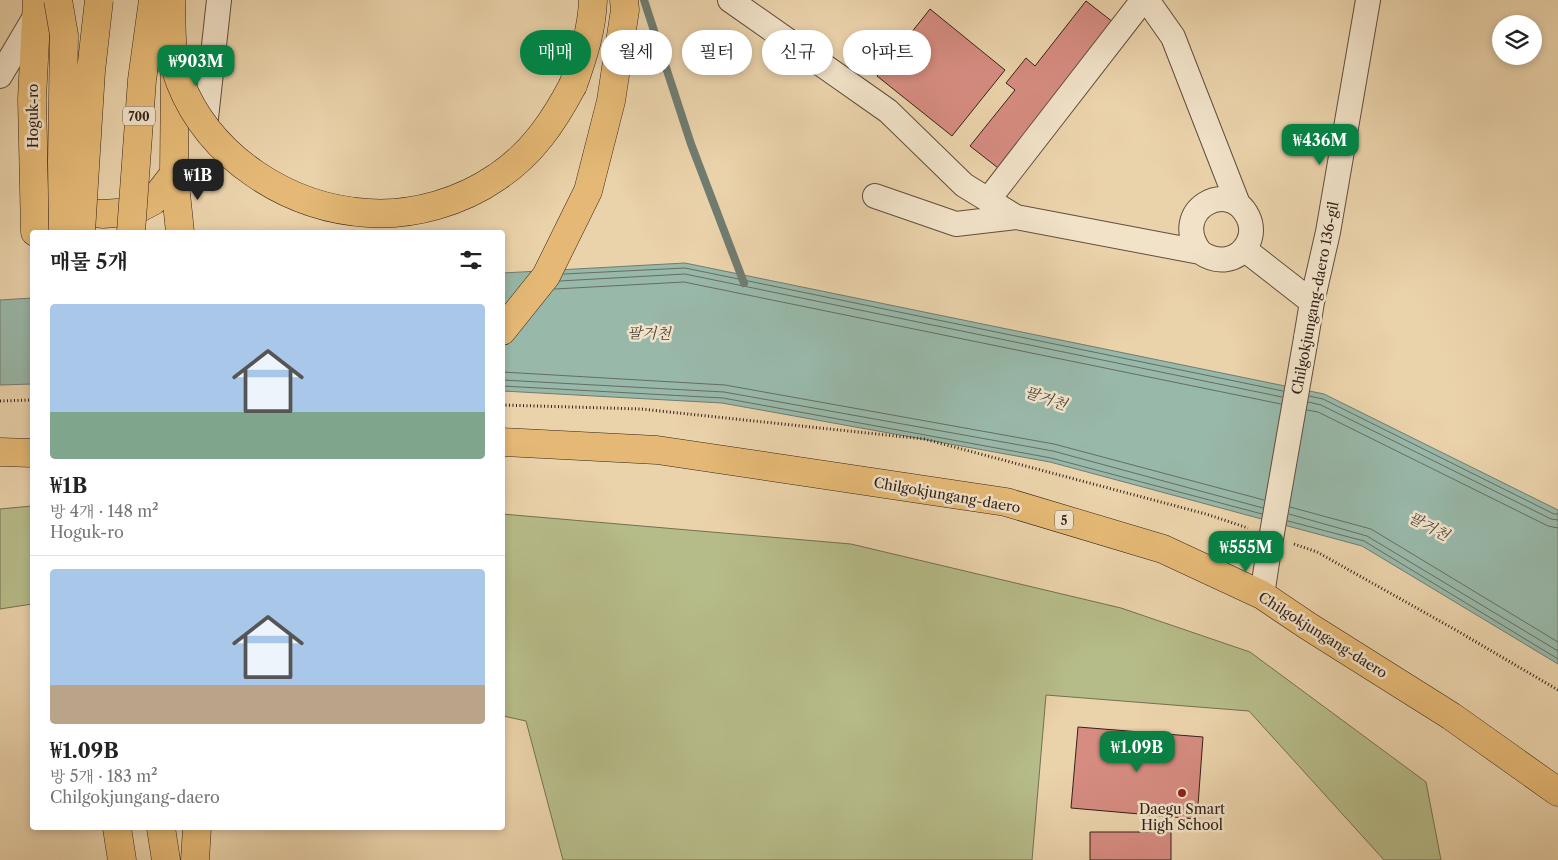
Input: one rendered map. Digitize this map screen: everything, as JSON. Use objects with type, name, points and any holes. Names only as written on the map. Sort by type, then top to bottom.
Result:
[{"type":"main road","points":[[58,0],[64,35],[63,230]]},
{"type":"main road","points":[[80,230],[91,70],[98,0]]},
{"type":"main road","name":"700","points":[[131,230],[141,98],[153,0]]},
{"type":"main road","points":[[171,0],[172,51],[180,80],[190,104],[206,126],[232,155],[252,172],[271,184],[302,199],[335,208],[369,214],[400,212],[436,206],[476,189],[498,177],[518,161],[539,140],[557,115],[574,85],[592,18],[593,0]]},
{"type":"main road","points":[[176,0],[174,174],[180,230]]},
{"type":"main road","points":[[505,327],[546,276],[588,191],[610,101],[625,10],[624,0]]},
{"type":"main road","name":"Hoguk-ro","points":[[35,230],[32,99],[36,7]]},
{"type":"main road","points":[[32,155],[61,198],[80,211],[102,214],[132,212],[153,201],[174,174]]},
{"type":"main road","name":"Chilgokjungang-daero","points":[[505,442],[658,450],[1006,502],[1163,549],[1262,595],[1451,716],[1558,792]]},
{"type":"main road","points":[[0,452],[30,453]]},
{"type":"main road","points":[[117,830],[122,860]]},
{"type":"main road","points":[[161,830],[166,860]]},
{"type":"main road","points":[[195,860],[197,830]]},
{"type":"street","points":[[206,126],[219,0]]},
{"type":"street","points":[[730,0],[888,111],[964,185],[1016,217]]},
{"type":"street","points":[[988,200],[1145,0],[1173,38],[1238,204]]},
{"type":"street","name":"Chilgokjungang-daero 136-gil","points":[[1262,595],[1312,302],[1328,232],[1368,0]]},
{"type":"street","points":[[0,76],[36,7]]},
{"type":"street","points":[[875,196],[956,224],[1016,217],[1200,252]]},
{"type":"street","points":[[1218,199],[1238,204],[1250,220],[1252,230],[1250,240],[1244,250],[1237,256],[1227,260],[1208,258],[1200,252],[1194,244],[1190,225],[1200,208],[1208,202],[1218,199]]},
{"type":"street","points":[[1244,250],[1312,302]]},
{"type":"path","points":[[0,401],[30,400]]},
{"type":"green space","points":[[30,506],[30,604],[0,609],[0,509]]},
{"type":"green space","points":[[505,514],[851,544],[1121,608],[1250,652],[1426,782],[1441,860],[1384,860],[1249,711],[1046,695],[1032,860],[563,860],[526,721],[505,716]]},
{"type":"water","name":"팔거천","points":[[685,263],[1324,394],[1558,510],[1558,664],[1362,546],[1050,462],[722,403],[505,391],[505,273]]},
{"type":"water","points":[[30,298],[30,384],[0,385],[0,300]]},
{"type":"building","points":[[1086,1],[1118,26],[1002,171],[970,146],[1015,90],[1006,83],[1026,58],[1035,66]]},
{"type":"building","points":[[930,9],[1005,70],[952,136],[877,76],[931,75],[931,30],[913,30]]},
{"type":"building","points":[[1078,727],[1203,737],[1197,819],[1071,808]]},
{"type":"building","points":[[1090,832],[1171,832],[1171,860],[1090,860]]},
{"type":"waterway","points":[[644,0],[691,144],[744,283]]},
{"type":"place","name":"Daegu Smart High School","points":[[1182,793]]}]
